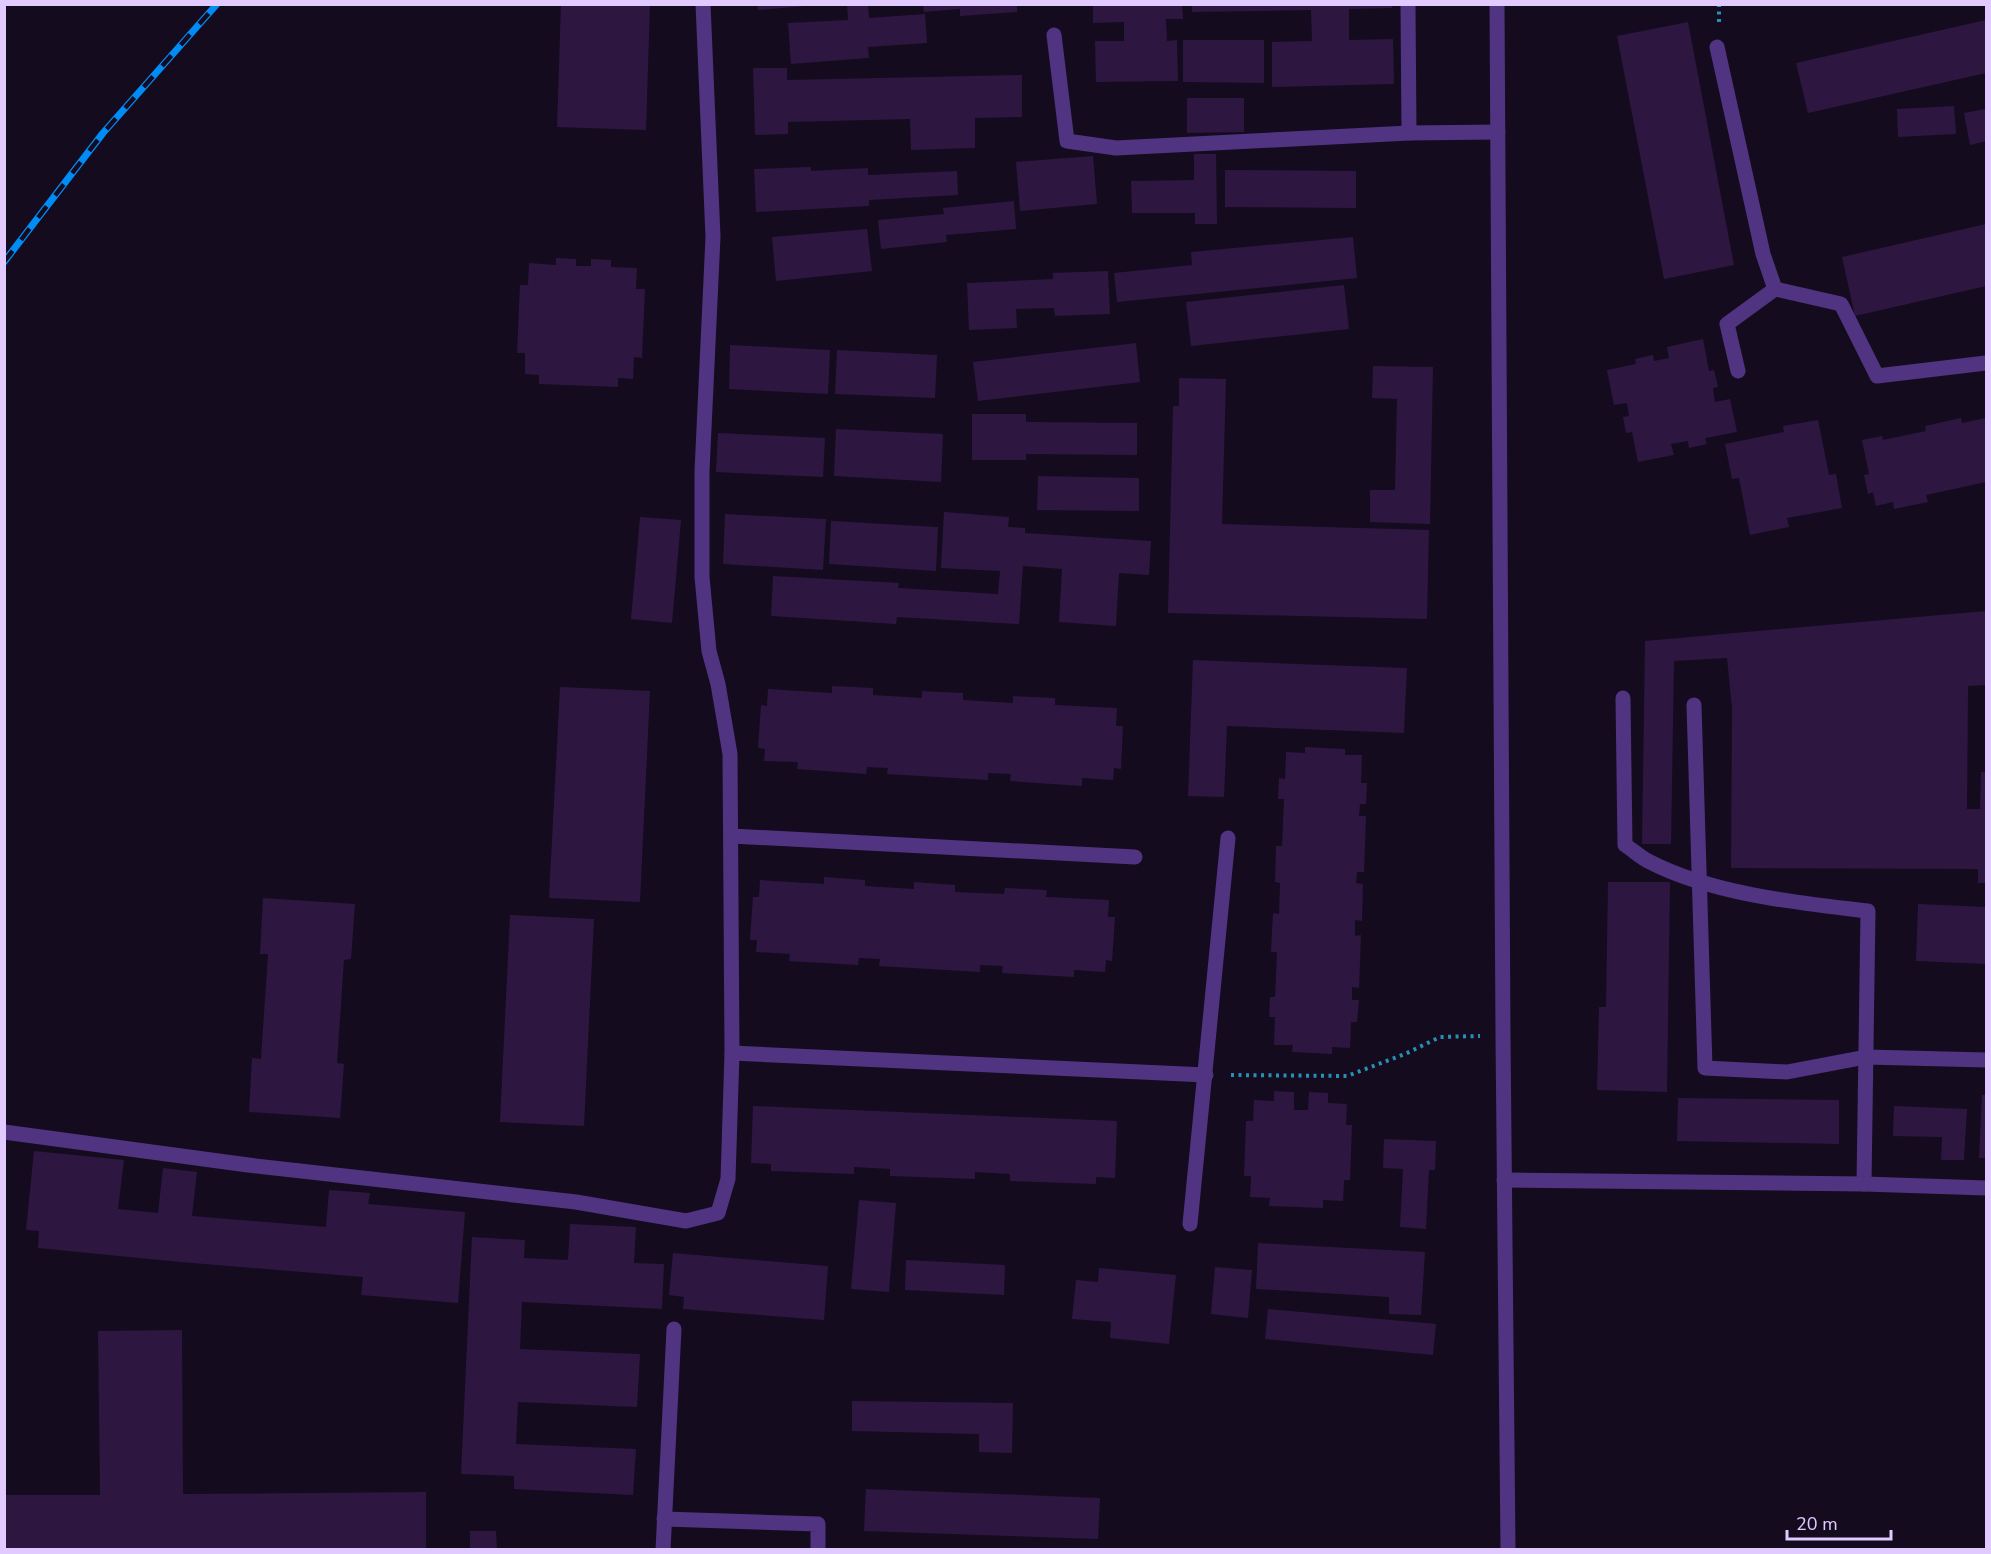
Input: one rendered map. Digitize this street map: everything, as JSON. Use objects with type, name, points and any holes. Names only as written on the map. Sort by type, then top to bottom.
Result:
[{"type":"street","points":[[4,1132],[249,1165],[576,1202],[686,1221],[718,1213],[728,1179],[732,1053],[730,754],[718,684],[709,651],[702,577],[702,471],[713,237],[703,4]]},
{"type":"street","points":[[1408,4],[1409,134]]},
{"type":"street","points":[[1497,4],[1508,1550]]},
{"type":"street","points":[[1054,35],[1067,141],[1116,148],[1498,132]]},
{"type":"street","points":[[1717,47],[1763,254],[1775,289]]},
{"type":"street","points":[[1738,371],[1727,324],[1775,289],[1841,304],[1877,376],[1986,363]]},
{"type":"street","points":[[1623,698],[1625,845],[1647,861],[1700,882],[1792,903],[1868,911],[1864,1184]]},
{"type":"street","points":[[1694,705],[1705,1068],[1787,1072],[1866,1057],[1986,1060]]},
{"type":"street","points":[[730,836],[1135,857]]},
{"type":"street","points":[[1190,1224],[1228,838]]},
{"type":"street","points":[[732,1053],[1206,1075]]},
{"type":"street","points":[[1504,1179],[1986,1188]]},
{"type":"street","points":[[663,1550],[674,1329]]},
{"type":"street","points":[[664,1520],[818,1524],[818,1550]]},
{"type":"path","points":[[1206,1075],[1347,1076],[1405,1054],[1440,1037],[1503,1036]]},
{"type":"building","points":[[561,4],[650,4],[646,130],[557,127]]},
{"type":"building","points":[[757,4],[805,4],[805,6],[758,10]]},
{"type":"building","points":[[847,4],[868,4],[869,18],[925,14],[927,43],[868,47],[869,58],[791,64],[788,23],[848,20]]},
{"type":"building","points":[[923,4],[1017,4],[1017,12],[960,16],[960,9],[924,12]]},
{"type":"building","points":[[1093,4],[1182,4],[1183,19],[1166,19],[1167,41],[1177,40],[1178,81],[1096,82],[1095,41],[1124,41],[1124,22],[1093,23]]},
{"type":"building","points":[[1192,4],[1392,4],[1392,8],[1349,9],[1349,40],[1393,39],[1394,84],[1272,87],[1272,42],[1312,41],[1311,10],[1192,12]]},
{"type":"building","points":[[1986,20],[1986,73],[1808,113],[1796,63]]},
{"type":"building","points":[[1688,22],[1734,265],[1664,279],[1617,36]]},
{"type":"building","points":[[1183,40],[1264,40],[1264,83],[1183,82]]},
{"type":"building","points":[[753,68],[787,68],[787,80],[1022,75],[1022,117],[975,118],[975,148],[911,150],[910,119],[788,122],[788,134],[755,135]]},
{"type":"building","points":[[1187,98],[1244,98],[1244,132],[1187,133]]},
{"type":"building","points":[[1954,106],[1956,134],[1898,137],[1897,109]]},
{"type":"building","points":[[1986,109],[1986,141],[1970,145],[1964,113]]},
{"type":"building","points":[[1194,154],[1216,154],[1217,224],[1195,224],[1195,213],[1132,213],[1131,181],[1194,180]]},
{"type":"building","points":[[1093,156],[1097,204],[1020,211],[1016,162]]},
{"type":"building","points":[[811,167],[811,171],[868,168],[868,175],[957,171],[958,195],[869,200],[869,206],[756,212],[754,169]]},
{"type":"building","points":[[1225,170],[1356,171],[1356,208],[1225,207]]},
{"type":"building","points":[[1014,201],[1016,229],[946,235],[947,242],[881,249],[878,220],[944,214],[943,208]]},
{"type":"building","points":[[1986,224],[1986,286],[1855,316],[1842,257]]},
{"type":"building","points":[[867,229],[872,271],[776,281],[772,237]]},
{"type":"building","points":[[1353,237],[1357,278],[1117,302],[1114,273],[1192,265],[1191,252]]},
{"type":"building","points":[[556,258],[576,259],[576,266],[591,266],[591,259],[611,260],[611,267],[637,268],[636,289],[645,289],[642,358],[634,357],[633,379],[618,378],[618,387],[539,384],[539,375],[525,374],[525,353],[517,353],[520,285],[528,285],[529,263],[556,265]]},
{"type":"building","points":[[1108,271],[1110,314],[1055,316],[1054,308],[1016,309],[1017,328],[969,330],[967,283],[1053,279],[1053,273]]},
{"type":"building","points":[[1344,285],[1349,329],[1191,346],[1186,302]]},
{"type":"building","points":[[1703,339],[1709,371],[1714,370],[1718,387],[1713,388],[1715,402],[1730,399],[1737,432],[1705,438],[1707,444],[1689,448],[1688,441],[1671,444],[1674,455],[1638,462],[1632,432],[1626,433],[1623,417],[1629,416],[1627,403],[1614,405],[1607,370],[1636,364],[1635,359],[1653,355],[1654,361],[1669,358],[1667,347]]},
{"type":"building","points":[[1136,343],[1140,382],[978,401],[973,362]]},
{"type":"building","points":[[730,345],[830,350],[828,394],[729,389]]},
{"type":"building","points":[[837,350],[937,355],[935,398],[835,394]]},
{"type":"building","points":[[1373,366],[1433,367],[1430,524],[1370,522],[1370,490],[1395,490],[1397,399],[1372,398]]},
{"type":"building","points":[[1179,378],[1226,379],[1222,524],[1429,530],[1427,619],[1168,613],[1173,406],[1179,406]]},
{"type":"building","points":[[972,414],[1026,414],[1026,422],[1137,423],[1137,455],[1026,454],[1026,460],[972,460]]},
{"type":"building","points":[[1961,418],[1962,423],[1986,418],[1986,482],[1926,495],[1928,502],[1894,509],[1893,502],[1876,506],[1873,492],[1868,494],[1864,475],[1869,474],[1862,440],[1882,436],[1883,440],[1926,431],[1925,426]]},
{"type":"building","points":[[1818,420],[1829,475],[1836,474],[1842,508],[1787,518],[1789,527],[1750,535],[1739,478],[1732,479],[1725,444],[1784,432],[1783,426]]},
{"type":"building","points":[[836,429],[943,434],[941,482],[834,476]]},
{"type":"building","points":[[718,433],[825,438],[823,477],[716,472]]},
{"type":"building","points":[[1038,476],[1139,478],[1139,511],[1037,510]]},
{"type":"building","points":[[944,512],[1009,517],[1008,527],[1025,528],[1025,533],[1151,541],[1149,575],[1119,573],[1116,626],[1059,622],[1062,569],[1023,566],[1019,624],[897,617],[896,624],[771,616],[773,576],[899,583],[898,588],[998,594],[1000,571],[941,568]]},
{"type":"building","points":[[725,514],[826,519],[823,570],[723,564]]},
{"type":"building","points":[[640,517],[681,520],[672,623],[631,619]]},
{"type":"building","points":[[831,521],[938,527],[936,571],[829,564]]},
{"type":"building","points":[[1986,611],[1986,685],[1968,686],[1967,809],[1980,809],[1981,772],[1986,772],[1986,883],[1978,883],[1978,869],[1731,868],[1732,708],[1727,658],[1674,661],[1671,844],[1642,844],[1645,641]]},
{"type":"building","points":[[1193,660],[1407,668],[1404,733],[1227,726],[1224,797],[1188,796]]},
{"type":"building","points":[[832,686],[873,688],[873,695],[922,698],[922,691],[963,693],[963,700],[1013,703],[1013,696],[1055,698],[1055,705],[1117,708],[1116,726],[1123,726],[1121,769],[1114,768],[1113,780],[1082,778],[1082,786],[1010,781],[1011,774],[988,773],[988,780],[887,774],[888,768],[867,767],[866,774],[797,769],[798,762],[764,761],[765,749],[758,748],[761,705],[767,706],[768,689],[832,693]]},
{"type":"building","points":[[560,687],[650,691],[640,902],[549,898]]},
{"type":"building","points":[[1305,747],[1345,749],[1345,755],[1362,755],[1361,783],[1367,783],[1366,804],[1360,804],[1359,816],[1366,816],[1364,872],[1357,872],[1356,883],[1363,884],[1362,921],[1355,920],[1355,936],[1361,935],[1359,988],[1352,987],[1352,1000],[1359,1000],[1357,1022],[1351,1022],[1350,1048],[1332,1047],[1332,1054],[1292,1052],[1293,1045],[1274,1045],[1275,1017],[1269,1017],[1270,997],[1275,997],[1277,952],[1271,952],[1273,913],[1279,914],[1280,883],[1275,882],[1276,846],[1282,846],[1284,799],[1278,799],[1279,778],[1285,779],[1286,752],[1305,753]]},
{"type":"building","points":[[824,877],[865,880],[865,886],[914,889],[914,882],[955,885],[955,892],[1004,894],[1005,888],[1047,890],[1046,897],[1109,900],[1108,917],[1115,917],[1112,961],[1106,960],[1105,972],[1074,970],[1074,977],[1002,973],[1003,966],[980,965],[980,972],[879,966],[880,959],[859,958],[858,965],[789,961],[790,954],[756,952],[757,940],[750,940],[753,897],[759,897],[760,880],[824,884]]},
{"type":"building","points":[[1608,882],[1670,882],[1667,1092],[1597,1090],[1599,1007],[1606,1007]]},
{"type":"building","points":[[263,898],[355,904],[351,959],[344,960],[337,1063],[344,1064],[340,1118],[249,1112],[252,1058],[261,1059],[268,954],[260,954]]},
{"type":"building","points":[[1918,904],[1986,907],[1986,964],[1916,961]]},
{"type":"building","points":[[510,915],[594,919],[584,1126],[500,1122]]},
{"type":"building","points":[[1274,1091],[1294,1092],[1294,1110],[1308,1110],[1309,1092],[1328,1093],[1328,1103],[1347,1104],[1346,1125],[1352,1125],[1350,1180],[1344,1180],[1343,1201],[1323,1200],[1323,1208],[1269,1206],[1270,1198],[1250,1197],[1251,1176],[1244,1176],[1246,1121],[1253,1121],[1254,1100],[1274,1101]]},
{"type":"building","points":[[1982,1095],[1986,1095],[1986,1158],[1979,1158]]},
{"type":"building","points":[[1678,1098],[1839,1100],[1839,1144],[1677,1141]]},
{"type":"building","points":[[753,1106],[1117,1121],[1115,1178],[1096,1177],[1096,1184],[1010,1181],[1010,1174],[975,1172],[975,1179],[890,1176],[890,1169],[854,1167],[854,1174],[771,1171],[771,1164],[751,1163]]},
{"type":"building","points":[[1894,1106],[1967,1109],[1964,1160],[1941,1160],[1942,1137],[1893,1136]]},
{"type":"building","points":[[1384,1139],[1436,1141],[1435,1170],[1429,1170],[1426,1229],[1400,1227],[1403,1169],[1383,1168]]},
{"type":"building","points":[[34,1151],[124,1160],[118,1209],[158,1213],[163,1168],[197,1172],[192,1216],[326,1227],[329,1190],[370,1193],[368,1204],[465,1212],[458,1303],[361,1295],[363,1277],[38,1248],[39,1231],[26,1230]]},
{"type":"building","points":[[859,1200],[896,1203],[889,1292],[851,1289]]},
{"type":"building","points":[[570,1224],[636,1227],[634,1263],[664,1264],[662,1309],[522,1302],[520,1349],[640,1354],[637,1407],[518,1402],[516,1444],[636,1449],[633,1495],[514,1489],[514,1476],[461,1474],[472,1237],[525,1240],[524,1258],[568,1260]]},
{"type":"building","points":[[1258,1243],[1425,1252],[1421,1315],[1389,1314],[1389,1297],[1256,1289]]},
{"type":"building","points":[[673,1253],[828,1266],[824,1320],[683,1309],[684,1297],[669,1295]]},
{"type":"building","points":[[906,1260],[1005,1265],[1004,1295],[905,1290]]},
{"type":"building","points":[[1215,1267],[1252,1270],[1248,1318],[1211,1314]]},
{"type":"building","points":[[1099,1268],[1176,1275],[1169,1344],[1110,1338],[1111,1322],[1072,1319],[1076,1280],[1098,1282]]},
{"type":"building","points":[[1268,1309],[1436,1324],[1433,1355],[1265,1339]]},
{"type":"building","points":[[182,1330],[183,1494],[426,1492],[426,1550],[4,1550],[4,1495],[100,1495],[98,1331]]},
{"type":"building","points":[[852,1401],[1013,1403],[1012,1453],[979,1452],[979,1434],[852,1431]]},
{"type":"building","points":[[866,1489],[1100,1498],[1098,1539],[864,1531]]},
{"type":"building","points":[[470,1531],[496,1531],[497,1550],[470,1550]]},
{"type":"railway","points":[[4,262],[103,133],[217,4]]}]
